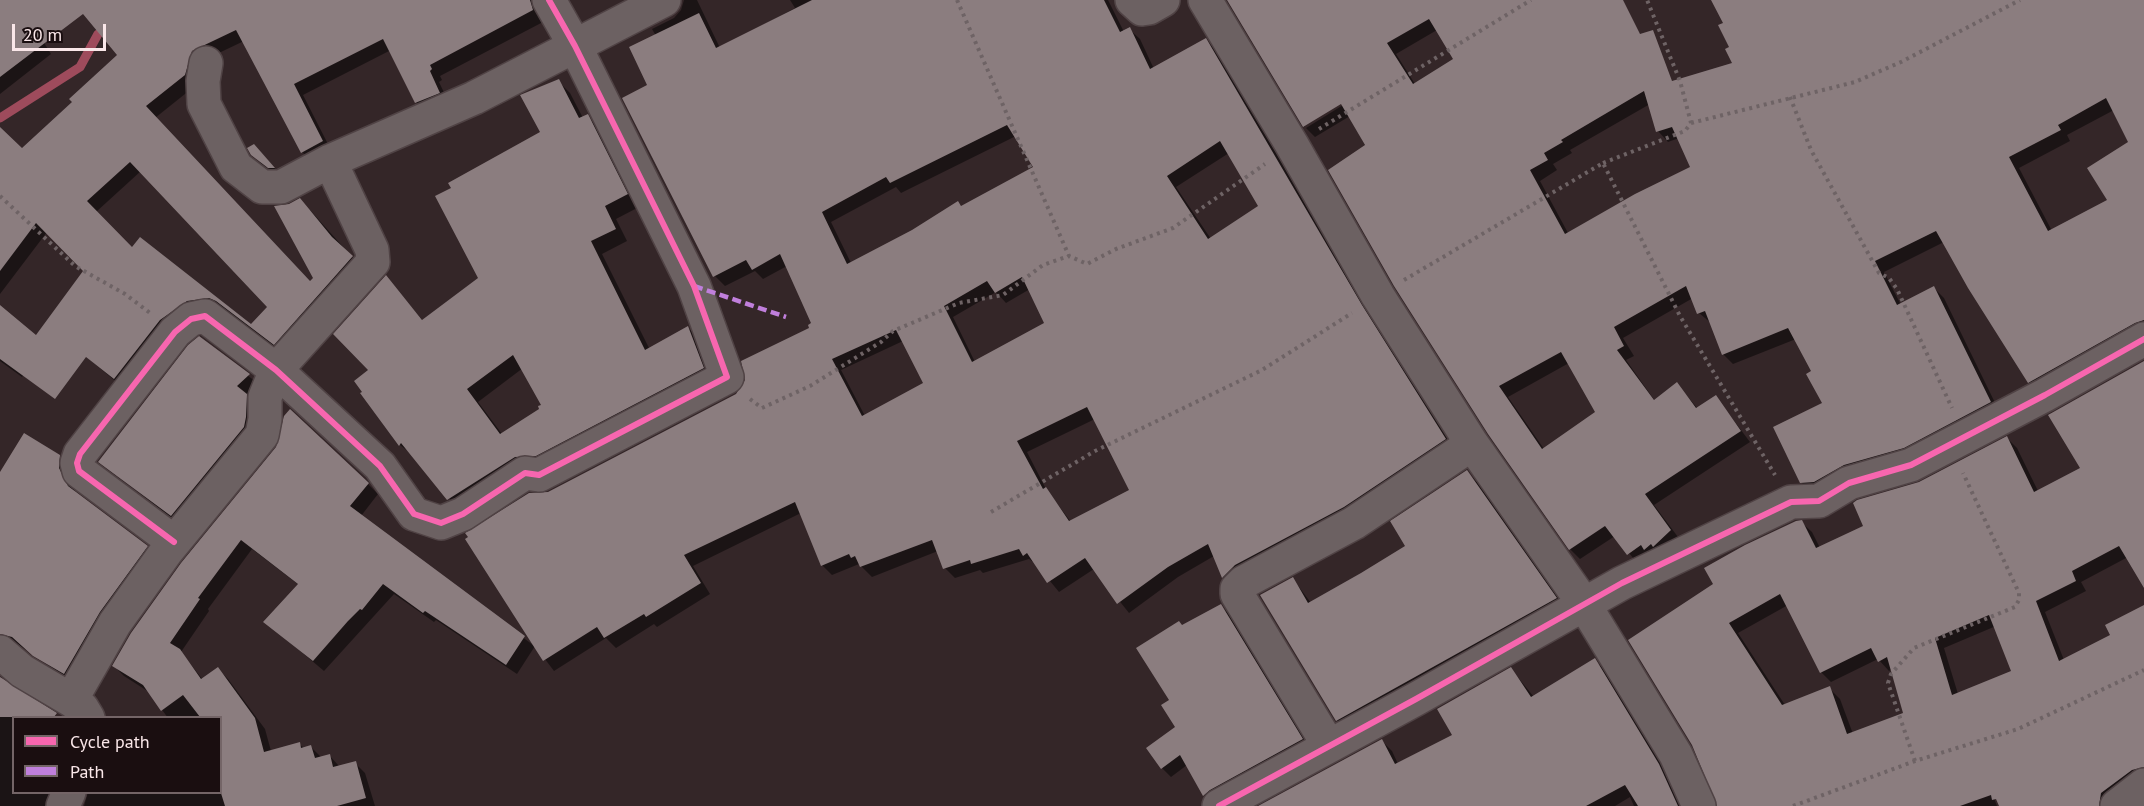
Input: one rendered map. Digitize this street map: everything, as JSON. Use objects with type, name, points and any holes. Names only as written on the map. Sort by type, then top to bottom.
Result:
[{"type":"street","points":[[174,542],[79,471],[77,463],[80,454],[175,332],[191,320],[205,316],[276,370],[380,466],[414,514],[441,523],[463,514],[525,473],[539,475],[727,377],[694,286],[575,46],[549,0]]},
{"type":"street","points":[[206,63],[203,81],[204,104],[236,167],[262,187],[280,187],[330,161],[474,98],[664,0]]},
{"type":"street","points":[[1132,0],[1142,9],[1149,8],[1163,0]]},
{"type":"street","points":[[1205,0],[1292,145],[1378,296],[1472,444],[1584,604],[1676,755],[1699,806]]},
{"type":"street","points":[[0,652],[22,671],[80,709],[115,623],[174,542],[261,435],[265,419],[265,397],[276,370],[373,262],[372,250],[330,161]]},
{"type":"street","points":[[1219,806],[1622,583],[1791,502],[1819,501],[1849,483],[1911,465],[2144,339]]},
{"type":"street","points":[[1329,746],[1237,594],[1237,589],[1244,582],[1354,523],[1472,444]]},
{"type":"street","points":[[2117,806],[2144,785]]},
{"type":"path","points":[[957,0],[1069,256]]},
{"type":"path","points":[[727,377],[741,393],[762,408],[810,386],[881,342],[893,331],[958,303],[1003,295],[1043,265],[1069,256],[1088,264],[1116,249],[1173,228],[1292,145],[1531,0]]},
{"type":"path","points":[[1647,0],[1680,81],[1691,123]]},
{"type":"path","points":[[1603,163],[1685,130],[1691,123],[1855,82],[1901,62],[2020,0]]},
{"type":"path","points":[[1790,97],[1811,150],[1879,273],[1889,278],[1897,290],[2019,593],[2019,600],[2015,607],[1914,648],[1891,674],[1888,683],[1915,761]]},
{"type":"path","points":[[0,196],[75,266],[125,294],[175,332]]},
{"type":"path","points":[[1793,806],[1915,761],[2018,729],[2144,670]]},
{"type":"building","points":[[0,0],[530,0],[533,10],[430,65],[432,69],[430,71],[440,93],[415,103],[383,39],[294,84],[323,141],[301,153],[236,30],[192,51],[185,75],[146,106],[310,281],[313,278],[274,206],[289,204],[300,198],[332,237],[353,256],[274,345],[216,301],[209,298],[187,301],[160,320],[114,379],[86,357],[55,399],[0,359],[0,305],[36,335],[83,271],[36,223],[0,271],[0,127],[22,148],[72,102],[69,99],[117,55],[83,14],[0,77]],"holes":[[[130,162],[267,307],[251,324],[140,237],[132,247],[87,201]]]},
{"type":"building","points":[[812,0],[1104,0],[1120,32],[1130,27],[1150,69],[1206,38],[1362,305],[1446,439],[1344,507],[1235,565],[1222,578],[1208,544],[1168,567],[1117,604],[1085,558],[1047,583],[1027,553],[1023,556],[1019,549],[971,564],[970,560],[943,569],[932,540],[860,567],[855,556],[851,558],[849,554],[821,566],[795,502],[684,555],[701,583],[646,617],[644,614],[604,638],[597,627],[543,661],[465,539],[468,537],[465,533],[529,493],[548,492],[736,394],[745,380],[741,361],[809,328],[808,325],[811,323],[780,254],[752,270],[746,260],[713,277],[622,98],[647,85],[629,47],[699,13],[716,48]],"holes":[[[1007,125],[1033,167],[961,206],[958,201],[912,230],[847,264],[822,212],[886,177],[890,183]],[[1220,141],[1258,206],[1208,239],[1167,176]],[[1022,277],[1044,323],[972,362],[944,306],[987,281],[995,293]],[[896,330],[923,383],[862,416],[832,359]],[[1087,407],[1129,490],[1069,521],[1046,487],[1043,489],[1017,441]]]},
{"type":"building","points":[[1227,0],[1623,0],[1640,34],[1653,30],[1672,81],[1732,63],[1725,49],[1729,47],[1718,25],[1723,23],[1711,0],[2144,0],[2144,320],[2028,383],[1968,288],[1936,231],[1875,261],[1897,305],[1934,286],[1991,402],[1904,448],[1844,465],[1814,482],[1800,483],[1773,427],[1822,403],[1806,374],[1811,371],[1788,328],[1722,355],[1705,311],[1697,314],[1686,286],[1614,327],[1624,346],[1617,350],[1654,400],[1677,382],[1696,408],[1716,395],[1741,431],[1645,494],[1671,530],[1653,547],[1651,544],[1644,550],[1641,545],[1627,555],[1605,526],[1569,550],[1488,434],[1394,286],[1328,170],[1365,145],[1341,104],[1303,127]],"holes":[[[1429,19],[1453,59],[1413,84],[1387,43]],[[1644,91],[1656,132],[1672,127],[1690,167],[1635,194],[1565,234],[1530,170],[1548,160],[1544,153],[1563,142],[1561,140]],[[2106,98],[2128,142],[2087,168],[2107,200],[2048,231],[2009,157],[2061,130],[2058,125]],[[1561,352],[1595,412],[1542,449],[1499,386]]]},
{"type":"building","points":[[559,79],[579,118],[588,114],[628,194],[605,206],[616,229],[591,241],[645,350],[688,326],[704,368],[536,456],[515,457],[447,500],[401,443],[399,446],[360,393],[362,392],[354,381],[368,370],[333,334],[386,275],[422,320],[478,278],[435,196],[451,188],[448,183],[540,132],[520,95]],"holes":[[[513,355],[541,405],[538,406],[539,409],[500,434],[467,389]]]},
{"type":"building","points":[[254,144],[275,168],[268,168],[251,155],[247,148]]},
{"type":"building","points":[[199,336],[250,374],[237,386],[247,394],[246,417],[244,427],[171,516],[98,462],[188,345]]},
{"type":"building","points":[[2144,361],[2144,588],[2119,546],[2072,571],[2076,581],[2036,601],[2059,661],[2110,635],[2105,625],[2144,605],[2144,767],[2132,770],[2101,793],[2099,806],[1999,806],[1996,799],[1992,800],[1991,795],[1960,806],[1717,806],[1692,745],[1628,640],[1713,584],[1704,568],[1745,545],[1802,520],[1816,548],[1863,526],[1853,503],[1857,500],[1919,482],[2007,436],[2034,492],[2080,468],[2048,415]],"holes":[[[1780,594],[1820,673],[1871,648],[1878,662],[1887,657],[1903,713],[1847,734],[1830,686],[1782,705],[1729,623]],[[1989,615],[2011,671],[1952,695],[1935,638]]]},
{"type":"building","points":[[290,409],[369,483],[350,506],[525,636],[506,665],[425,611],[423,613],[383,584],[362,610],[360,609],[348,621],[313,661],[263,622],[298,584],[241,540],[198,598],[200,599],[170,643],[180,649],[201,679],[218,667],[255,718],[264,752],[300,742],[301,748],[311,745],[315,758],[330,754],[333,767],[356,761],[366,798],[337,806],[225,806],[221,794],[222,716],[199,716],[183,695],[161,711],[143,685],[112,666],[131,633],[181,563],[276,447],[284,416]]},
{"type":"building","points":[[24,433],[60,455],[59,468],[68,486],[148,546],[100,612],[64,674],[33,656],[12,637],[0,634],[0,472]]},
{"type":"building","points":[[1467,470],[1557,598],[1336,721],[1260,595],[1293,577],[1308,603],[1361,573],[1405,546],[1390,521]]},
{"type":"building","points":[[1221,604],[1303,739],[1203,796],[1180,755],[1161,769],[1146,748],[1175,727],[1161,705],[1169,700],[1136,648],[1179,621],[1182,625]]},
{"type":"building","points":[[1595,658],[1659,764],[1678,806],[1638,806],[1625,785],[1586,806],[1258,806],[1382,739],[1395,764],[1452,735],[1437,709],[1511,667],[1531,697]]},
{"type":"building","points":[[0,677],[57,713],[55,716],[0,717]]},
{"type":"waterway","points":[[0,118],[80,67],[98,34],[108,28]]},
{"type":"marked path","points":[[694,286],[786,317]]},
{"type":"cycle path","points":[[174,542],[79,471],[77,463],[80,454],[175,332],[191,319],[205,316],[276,370],[380,466],[414,514],[441,523],[463,514],[525,473],[539,475],[727,377],[694,286],[575,46],[549,0]]},
{"type":"cycle path","points":[[1219,806],[1622,583],[1791,502],[1819,501],[1849,483],[1911,465],[2045,395],[2144,339]]}]
